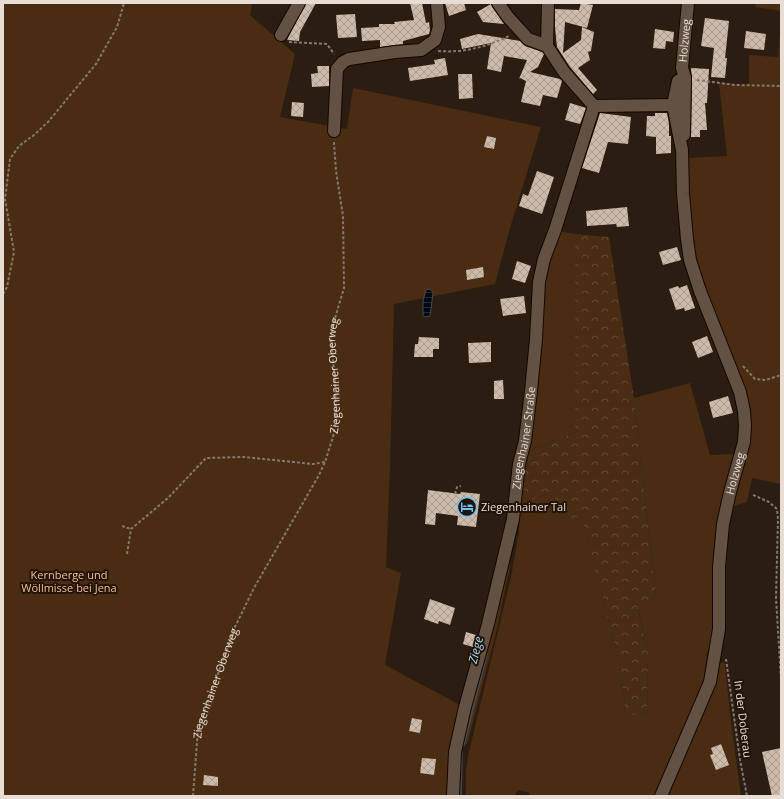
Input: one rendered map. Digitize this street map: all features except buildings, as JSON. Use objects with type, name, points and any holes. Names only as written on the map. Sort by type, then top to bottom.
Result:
[{"type":"street","points":[[284,39],[299,3]]},
{"type":"street","points":[[334,131],[337,69],[343,62],[349,59],[395,52],[421,50],[435,40],[439,27],[437,3]]},
{"type":"street","points":[[498,3],[528,39],[547,46]]},
{"type":"street","points":[[548,3],[547,46],[564,72],[594,106],[673,105]]},
{"type":"street","name":"Holzweg","points":[[682,150],[684,137],[685,78],[682,68],[688,3]]},
{"type":"street","name":"Holzweg","points":[[661,796],[710,682],[719,629],[719,567],[724,524],[730,492],[744,442],[746,426],[740,392],[700,291],[690,260],[683,194],[682,150],[673,105],[678,81],[685,78]]},
{"type":"street","name":"Ziegenhainer Straße","points":[[453,796],[455,752],[513,519],[519,464],[525,440],[531,391],[539,282],[544,259],[555,230],[594,106]]},
{"type":"path","points":[[3,294],[7,287],[14,252],[5,199],[10,159],[19,146],[48,122],[96,64],[117,28],[124,3]]},
{"type":"path","points":[[421,50],[463,52],[498,41],[519,30]]},
{"type":"path","points":[[284,39],[327,44],[334,55]]},
{"type":"path","points":[[685,78],[735,85],[781,86]]},
{"type":"path","name":"Ziegenhainer Oberweg","points":[[193,796],[198,729],[235,627],[254,588],[294,521],[325,462],[333,437],[336,418],[335,382],[331,338],[333,325],[344,288],[343,216],[336,171],[334,131]]},
{"type":"path","points":[[742,365],[755,379],[766,380],[781,375]]},
{"type":"path","points":[[127,554],[131,529],[168,498],[206,458],[244,457],[314,464],[325,462]]},
{"type":"path","points":[[456,494],[457,487],[461,486]]},
{"type":"path","points":[[753,496],[768,502],[776,509],[778,519],[776,598],[781,679]]},
{"type":"path","points":[[122,526],[131,529]]},
{"type":"path","name":"In der Doberau","points":[[716,652],[725,654],[727,661],[740,760],[747,796]]},
{"type":"green space","name":"Kernberge und Wöllmisse bei Jena","points":[[3,3],[252,3],[250,15],[295,54],[280,117],[347,129],[353,88],[541,127],[510,228],[495,284],[394,304],[386,567],[401,573],[385,665],[462,706],[450,796],[3,796]]},
{"type":"green space","points":[[756,3],[781,3],[781,11],[755,7]]},
{"type":"green space","points":[[781,20],[781,484],[752,478],[747,502],[731,507],[749,433],[690,240],[686,158],[727,156],[719,83],[749,85],[749,55],[778,57]]},
{"type":"green space","points":[[558,231],[575,234],[575,432],[527,452],[543,283]]},
{"type":"green space","points":[[575,234],[609,237],[634,398],[656,597],[637,604],[648,653],[647,712],[625,717],[624,695],[619,661],[581,516],[564,521],[553,492],[520,504],[527,452],[575,432]]},
{"type":"green space","points":[[690,383],[710,455],[737,454],[713,641],[707,652],[705,679],[656,796],[528,796],[530,793],[518,790],[514,796],[466,796],[466,771],[468,756],[511,577],[519,532],[520,504],[554,491],[564,521],[581,515],[619,661],[624,695],[625,717],[647,712],[648,653],[637,603],[656,597],[634,398]]},
{"type":"green space","points":[[510,556],[510,567],[496,633],[467,744],[462,744]]},
{"type":"green space","points":[[724,662],[741,796],[667,796],[715,683],[720,663]]},
{"type":"shaded area","points":[[429,289],[433,293],[430,316],[425,317],[423,315],[423,301],[426,290]]},
{"type":"waterway","name":"Ziege","points":[[463,745],[486,654]]},
{"type":"waterway","name":"Ziege","points":[[460,796],[461,753]]},
{"type":"place","name":"Ziegenhainer Tal","points":[[467,507]]}]
